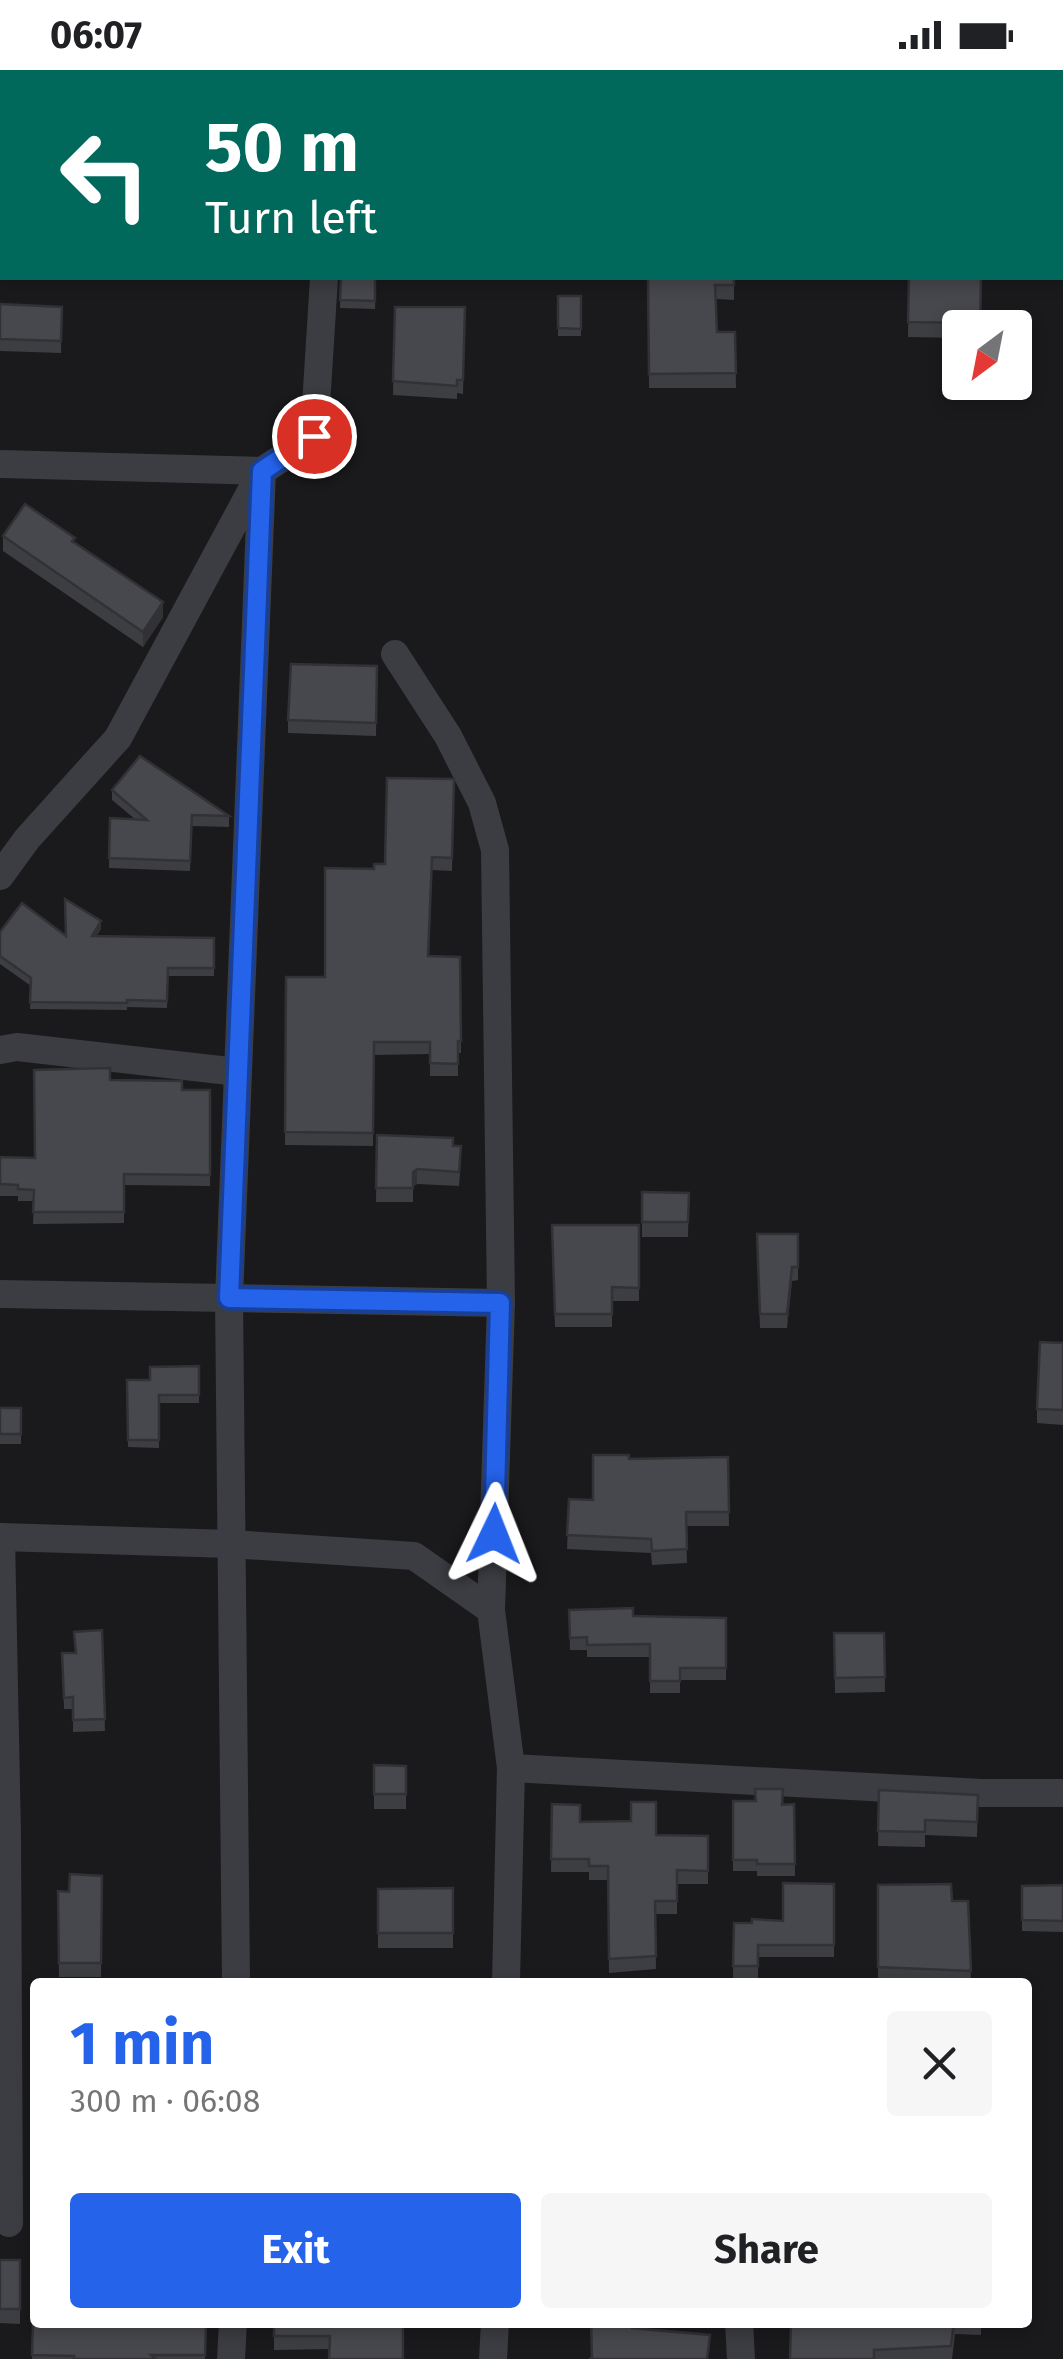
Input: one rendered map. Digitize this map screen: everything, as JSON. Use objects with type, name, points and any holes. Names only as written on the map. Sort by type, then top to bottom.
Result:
[{"type":"street","points":[[0,876],[27,839],[118,738],[262,471],[314,436],[324,280]]},
{"type":"street","points":[[0,464],[262,471]]},
{"type":"street","points":[[236,1978],[229,1298],[262,471]]},
{"type":"street","points":[[395,654],[448,736],[474,786],[495,850],[500,1303],[491,1610],[511,1768],[506,1978]]},
{"type":"street","points":[[0,1050],[18,1047],[238,1072]]},
{"type":"street","points":[[0,1294],[500,1303]]},
{"type":"street","points":[[15,2223],[0,1536],[231,1544],[414,1556],[491,1610]]},
{"type":"street","points":[[511,1768],[1063,1794]]},
{"type":"street","points":[[230,2359],[233,2328]]},
{"type":"street","points":[[494,2328],[494,2359]]},
{"type":"street","points":[[739,2328],[740,2359]]},
{"type":"building","points":[[341,280],[375,280],[375,301],[340,300]]},
{"type":"building","points":[[648,280],[734,280],[734,285],[715,285],[717,332],[735,332],[736,373],[649,374]]},
{"type":"building","points":[[909,280],[981,280],[980,310],[942,310],[942,322],[908,322]]},
{"type":"building","points":[[558,296],[581,296],[581,329],[558,328]]},
{"type":"building","points":[[0,304],[62,307],[61,341],[0,339]]},
{"type":"building","points":[[395,307],[465,307],[463,380],[457,380],[457,386],[393,381]]},
{"type":"building","points":[[25,504],[163,602],[143,632],[3,536]]},
{"type":"building","points":[[291,664],[377,666],[376,723],[288,720]]},
{"type":"building","points":[[140,756],[229,816],[192,815],[190,861],[109,858],[110,818],[147,820],[112,790]]},
{"type":"building","points":[[387,778],[454,779],[452,858],[432,857],[428,956],[460,957],[458,1064],[430,1063],[430,1042],[374,1042],[373,1133],[285,1132],[286,977],[325,977],[325,868],[374,869],[374,864],[385,864]]},
{"type":"building","points":[[65,899],[101,921],[92,936],[214,938],[214,968],[168,968],[167,1001],[30,1002],[31,978],[0,956],[0,932],[22,903],[66,936]]},
{"type":"building","points":[[110,1068],[110,1080],[182,1081],[182,1090],[210,1090],[210,1175],[124,1174],[124,1212],[33,1212],[34,1190],[0,1184],[0,1157],[35,1158],[34,1070]]},
{"type":"building","points":[[377,1135],[453,1138],[453,1146],[461,1146],[459,1172],[417,1169],[413,1172],[413,1188],[376,1188]]},
{"type":"building","points":[[642,1192],[689,1193],[688,1222],[642,1222]]},
{"type":"building","points":[[552,1225],[639,1225],[639,1288],[612,1287],[612,1314],[555,1314]]},
{"type":"building","points":[[757,1234],[798,1234],[798,1267],[792,1267],[787,1314],[760,1314]]},
{"type":"building","points":[[1040,1342],[1063,1343],[1063,1410],[1037,1409]]},
{"type":"building","points":[[199,1366],[199,1395],[159,1395],[159,1440],[128,1440],[127,1380],[150,1380],[150,1367]]},
{"type":"building","points":[[0,1408],[21,1408],[21,1434],[0,1434]]},
{"type":"building","points":[[593,1455],[629,1455],[629,1459],[728,1457],[729,1512],[686,1512],[687,1549],[652,1551],[651,1539],[567,1535],[569,1499],[593,1500]]},
{"type":"building","points":[[633,1608],[633,1616],[726,1618],[726,1668],[680,1668],[680,1681],[650,1681],[650,1644],[587,1645],[587,1637],[570,1638],[569,1610]]},
{"type":"building","points":[[102,1630],[105,1719],[73,1720],[73,1697],[64,1698],[62,1653],[76,1653],[74,1632]]},
{"type":"building","points":[[834,1633],[884,1633],[885,1677],[835,1678]]},
{"type":"building","points":[[374,1765],[406,1766],[406,1794],[374,1794]]},
{"type":"building","points":[[755,1789],[783,1789],[782,1805],[794,1804],[795,1864],[733,1860],[733,1801],[756,1801]]},
{"type":"building","points":[[879,1790],[978,1795],[977,1822],[925,1820],[925,1832],[878,1831]]},
{"type":"building","points":[[631,1802],[656,1802],[656,1835],[708,1836],[708,1871],[677,1870],[677,1901],[655,1901],[656,1956],[609,1959],[608,1866],[589,1866],[589,1859],[551,1859],[552,1804],[580,1805],[580,1822],[631,1821]]},
{"type":"building","points":[[70,1874],[102,1876],[101,1963],[59,1963],[58,1891],[69,1892]]},
{"type":"building","points":[[783,1883],[834,1884],[834,1945],[758,1945],[758,1966],[733,1966],[734,1923],[752,1923],[752,1919],[783,1921]]},
{"type":"building","points":[[951,1884],[952,1901],[968,1901],[971,1971],[878,1967],[878,1885]]},
{"type":"building","points":[[1063,1885],[1063,1921],[1022,1920],[1022,1886]]},
{"type":"building","points":[[453,1888],[453,1933],[378,1933],[378,1889]]},
{"type":"building","points":[[0,2260],[20,2260],[20,2309],[0,2309]]},
{"type":"building","points":[[33,2328],[206,2328],[205,2355],[74,2359],[32,2355]]},
{"type":"building","points":[[274,2328],[403,2328],[403,2359],[329,2359],[330,2336],[274,2336]]},
{"type":"building","points":[[591,2328],[710,2335],[707,2359],[592,2357]]},
{"type":"building","points":[[791,2328],[953,2328],[951,2346],[874,2350],[874,2359],[790,2359]]},
{"type":"route","points":[[314,436],[262,471],[229,1298],[500,1303],[494,1534]]}]
